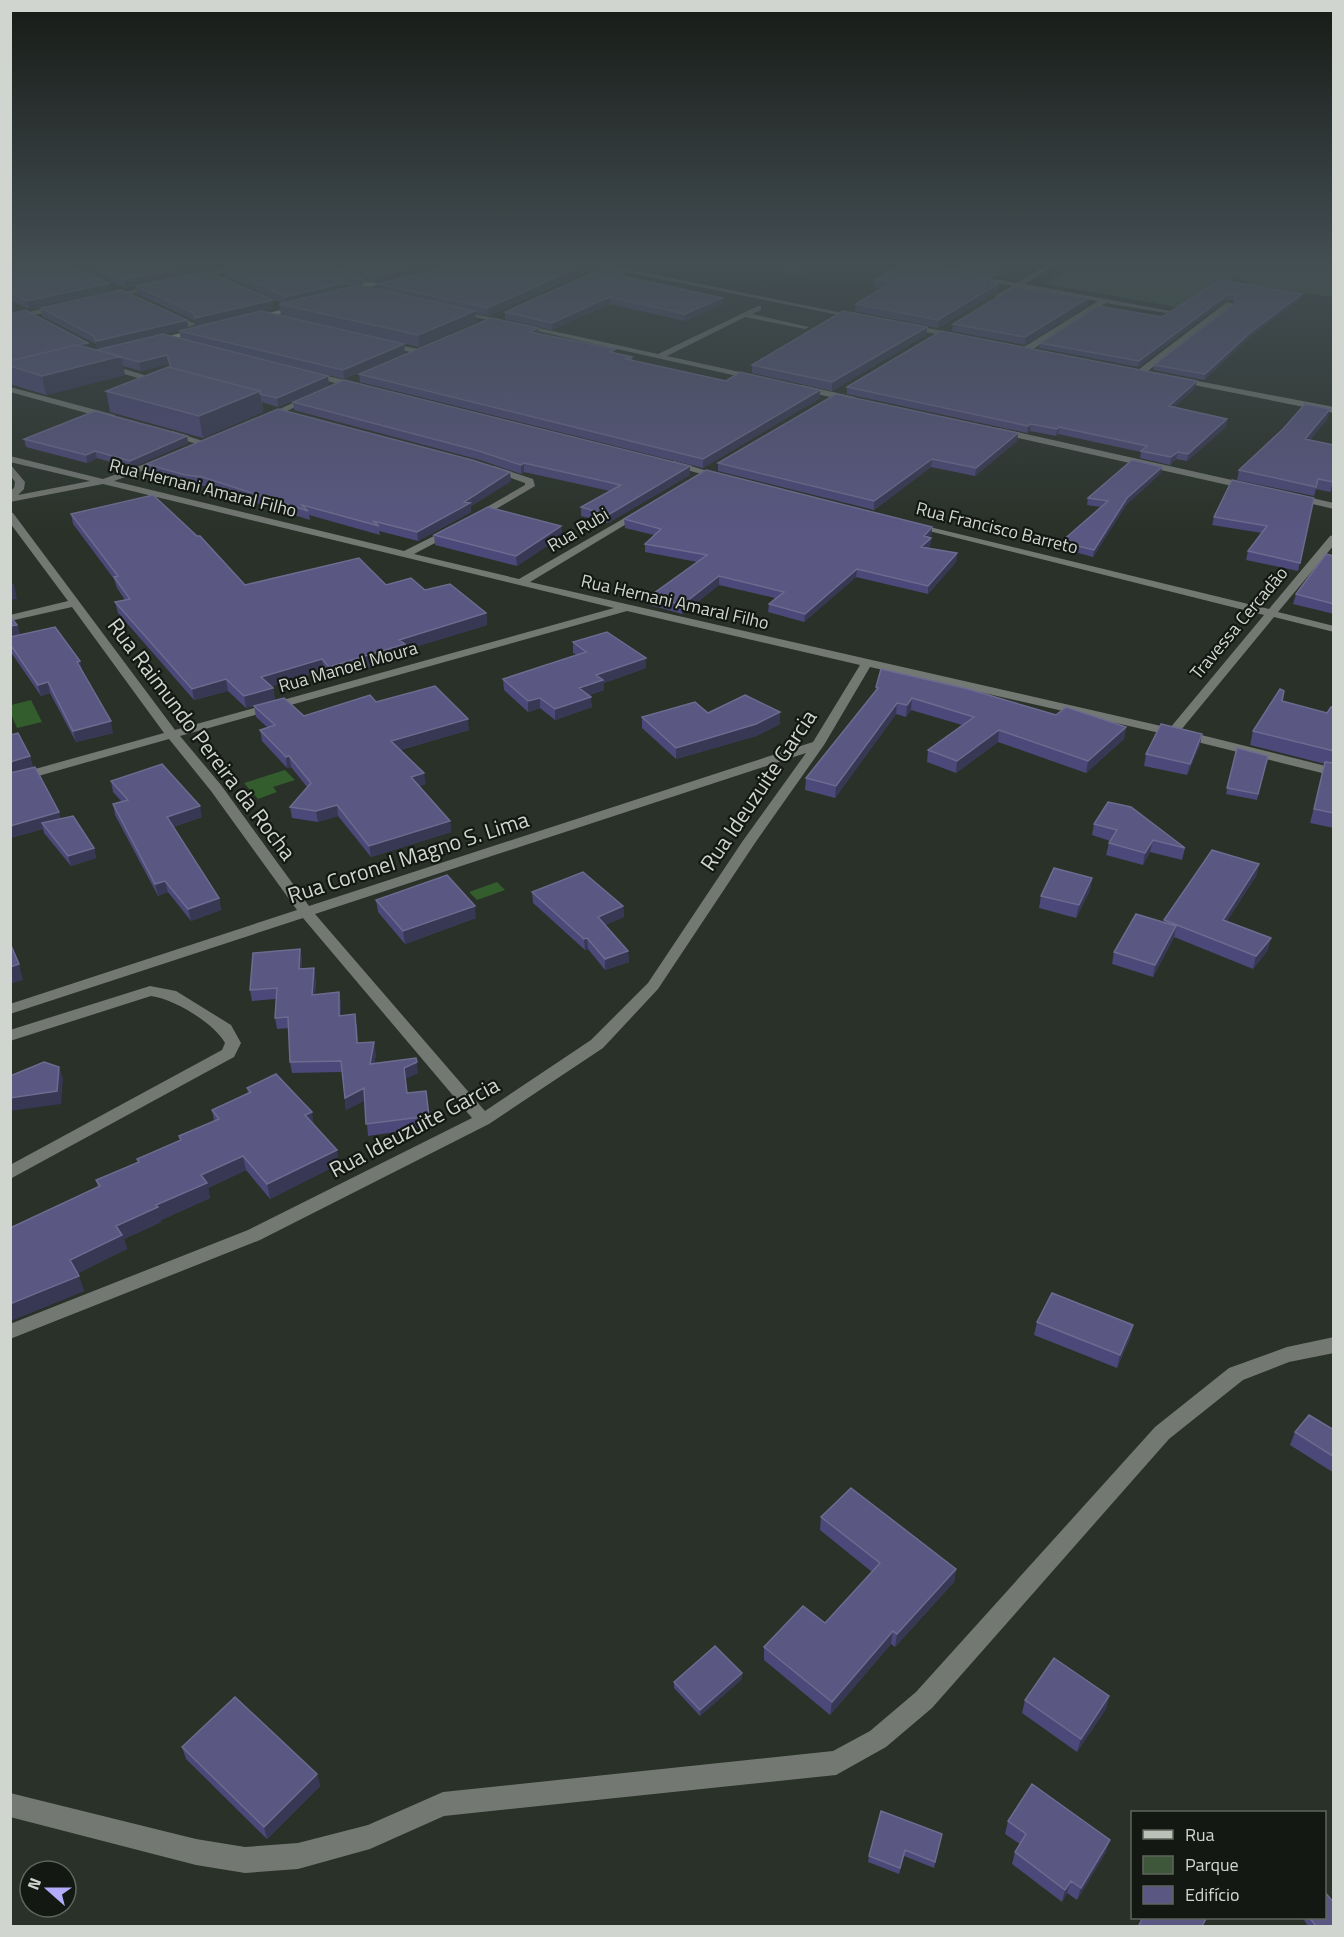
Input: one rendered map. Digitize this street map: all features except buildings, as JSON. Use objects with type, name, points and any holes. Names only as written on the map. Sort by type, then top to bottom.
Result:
[{"type":"street","points":[[652,355],[770,381]]},
{"type":"street","points":[[1141,372],[1163,355]]},
{"type":"street","points":[[90,362],[178,386]]},
{"type":"street","points":[[1129,370],[1152,374]]},
{"type":"street","points":[[302,372],[371,389]]},
{"type":"street","points":[[1163,376],[1334,410]]},
{"type":"street","points":[[328,391],[358,378]]},
{"type":"street","points":[[792,386],[859,401]]},
{"type":"street","points":[[10,389],[125,421]]},
{"type":"street","points":[[826,402],[845,390]]},
{"type":"street","points":[[256,422],[318,395]]},
{"type":"street","points":[[265,410],[298,418]]},
{"type":"street","points":[[987,429],[1264,490]]},
{"type":"street","points":[[159,430],[204,443]]},
{"type":"street","points":[[193,447],[214,439]]},
{"type":"street","points":[[10,498],[106,481],[128,475],[171,456]]},
{"type":"street","name":"Rua Hernani Amaral Filho","points":[[10,459],[626,608],[1173,732],[1334,772]]},
{"type":"street","points":[[660,461],[729,478]]},
{"type":"street","points":[[406,554],[530,486],[530,481],[484,466]]},
{"type":"street","points":[[696,478],[716,466]]},
{"type":"street","points":[[10,467],[20,482],[19,489],[10,498]]},
{"type":"street","points":[[1287,495],[1334,506]]},
{"type":"street","name":"Rua Rubi","points":[[522,582],[645,509]]},
{"type":"street","name":"Rua Raimundo Pereira da Rocha","points":[[10,515],[73,603],[172,735],[216,789],[306,912],[483,1120]]},
{"type":"street","name":"Rua Francisco Barreto","points":[[902,521],[1334,629]]},
{"type":"street","name":"Travessa Cercadão","points":[[1173,732],[1334,538]]},
{"type":"street","points":[[10,618],[73,603]]},
{"type":"street","name":"Rua Manoel Moura","points":[[10,780],[626,608]]},
{"type":"street","name":"Rua Ideuzuite Garcia","points":[[10,1332],[254,1235],[483,1120],[597,1044],[653,987],[749,842],[818,745],[867,663]]},
{"type":"street","name":"Rua Coronel Magno S. Lima","points":[[10,1009],[818,745]]},
{"type":"street","points":[[10,1036],[150,991],[171,994],[225,1029],[233,1044],[228,1053],[10,1173]]},
{"type":"street","points":[[10,1805],[196,1852],[245,1860],[298,1856],[370,1837],[444,1804],[836,1763],[878,1739],[924,1700],[1162,1433],[1236,1374],[1287,1355],[1334,1345]]},
{"type":"shaded area","points":[[31,700],[42,722],[17,728],[11,714],[11,705]]},
{"type":"shaded area","points":[[285,770],[295,780],[273,787],[277,792],[258,799],[244,783]]},
{"type":"shaded area","points":[[497,882],[505,890],[477,900],[469,892]]}]
